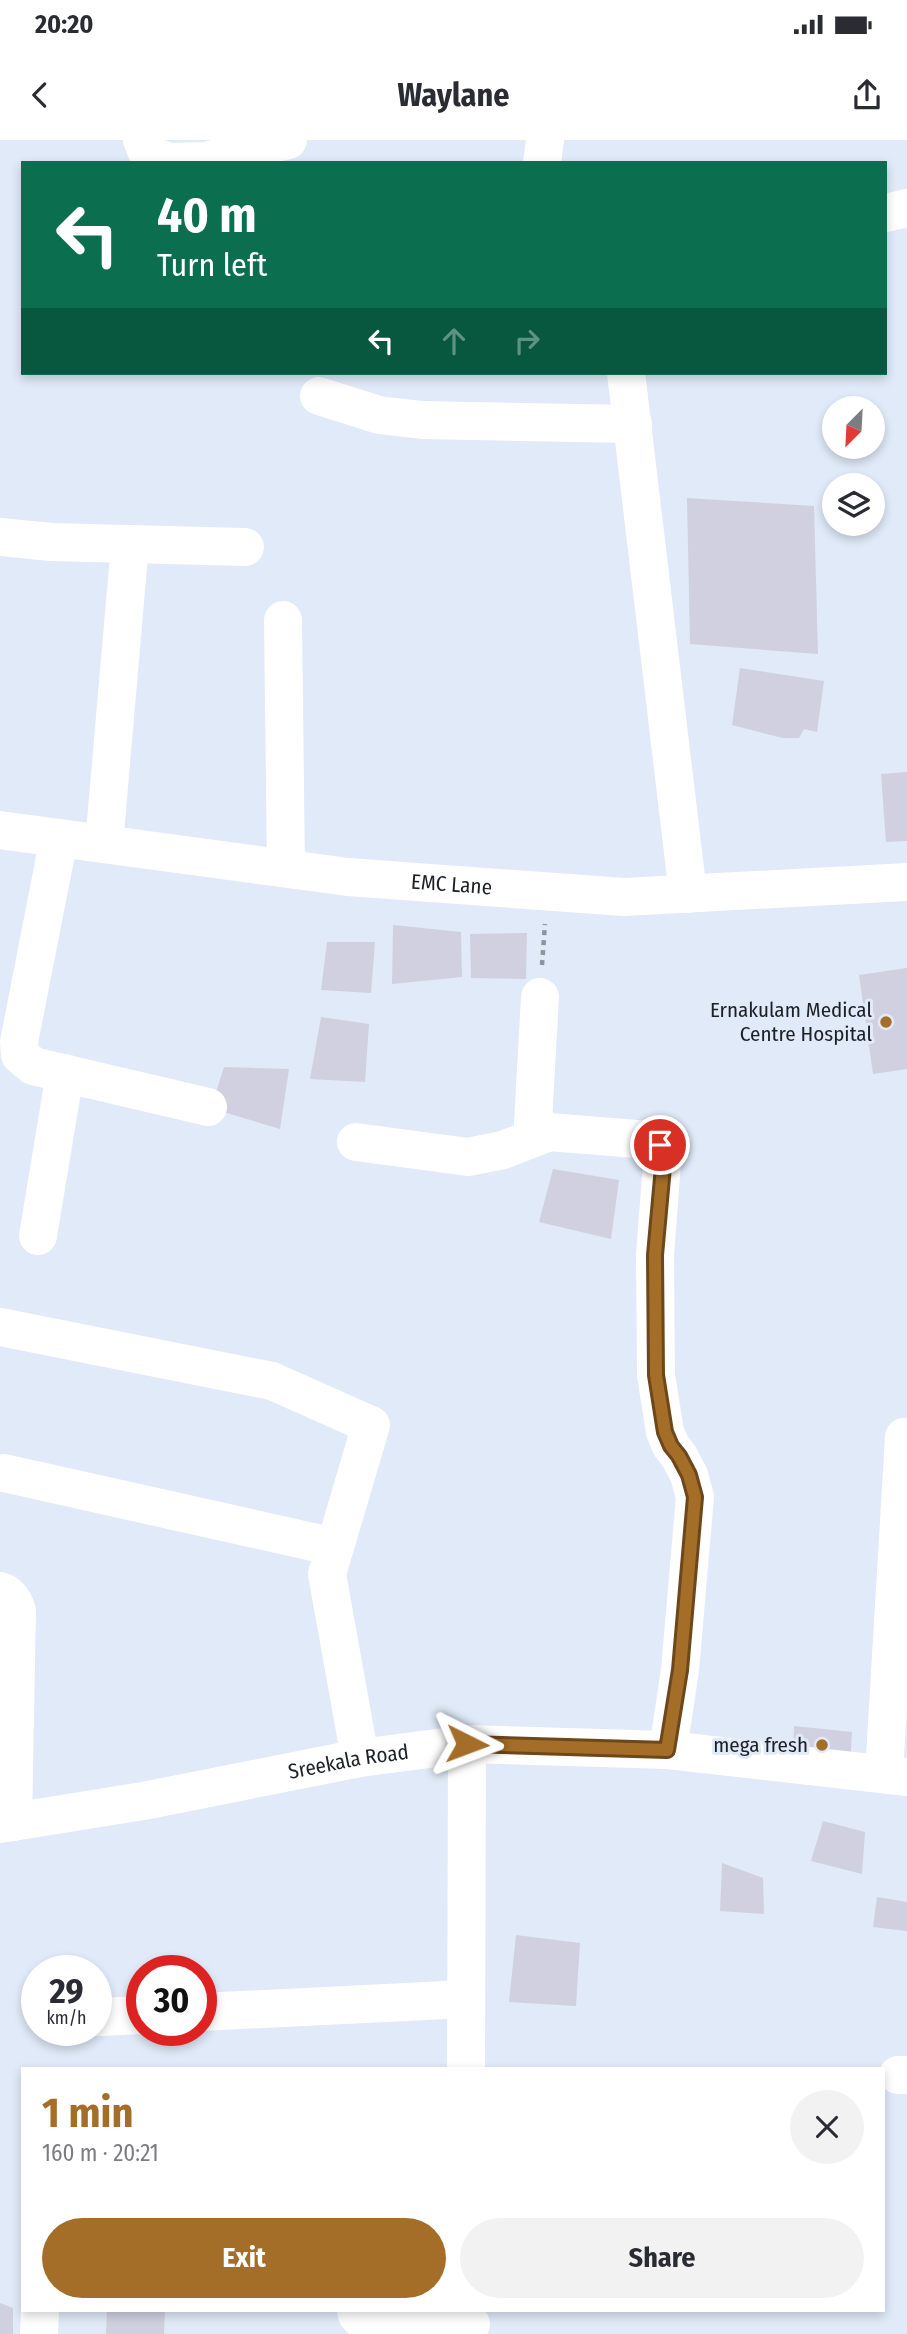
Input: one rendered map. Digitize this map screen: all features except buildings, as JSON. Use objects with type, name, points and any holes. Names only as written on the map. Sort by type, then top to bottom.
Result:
[{"type":"street","points":[[142,140],[148,155],[167,161]]},
{"type":"street","points":[[206,161],[288,140]]},
{"type":"street","points":[[542,161],[545,140]]},
{"type":"street","points":[[887,213],[907,208]]},
{"type":"street","points":[[626,375],[688,894]]},
{"type":"street","points":[[319,396],[379,415],[422,421],[632,424]]},
{"type":"street","points":[[0,537],[245,547]]},
{"type":"street","points":[[104,844],[130,544]]},
{"type":"street","points":[[283,620],[286,868]]},
{"type":"street","name":"EMC Lane","points":[[0,830],[348,877],[624,897],[907,882]]},
{"type":"street","points":[[59,838],[19,1042],[20,1055],[33,1066],[208,1107]]},
{"type":"street","points":[[540,997],[533,1123],[549,1132],[649,1140],[660,1145],[663,1150],[655,1255],[656,1375],[665,1432],[689,1475],[695,1497],[680,1670],[667,1750]]},
{"type":"street","points":[[38,1236],[65,1073]]},
{"type":"street","points":[[356,1142],[468,1157],[503,1150],[549,1132]]},
{"type":"street","points":[[0,1327],[272,1381],[371,1425],[327,1574],[360,1758]]},
{"type":"street","points":[[895,1775],[904,1437]]},
{"type":"street","points":[[4,1473],[335,1546]]},
{"type":"street","points":[[0,1591],[6,1593],[14,1602],[17,1611],[6,1823]]},
{"type":"street","points":[[466,2067],[467,1744]]},
{"type":"street","name":"Sreekala Road","points":[[6,1823],[143,1801],[360,1758],[467,1744],[667,1750],[895,1775]]},
{"type":"street","points":[[217,2011],[466,1999]]},
{"type":"street","points":[[39,2334],[40,2312]]},
{"type":"street","points":[[356,2312],[365,2323],[471,2323]]},
{"type":"path","points":[[540,997],[548,892]]},
{"type":"place","name":"Ernakulam Medical Centre Hospital","points":[[886,1022]]},
{"type":"place","name":"mega fresh","points":[[822,1745]]},
{"type":"route","points":[[467,1744],[667,1750],[680,1670],[695,1497],[689,1475],[665,1432],[656,1375],[655,1255],[664,1156],[660,1145]]}]
